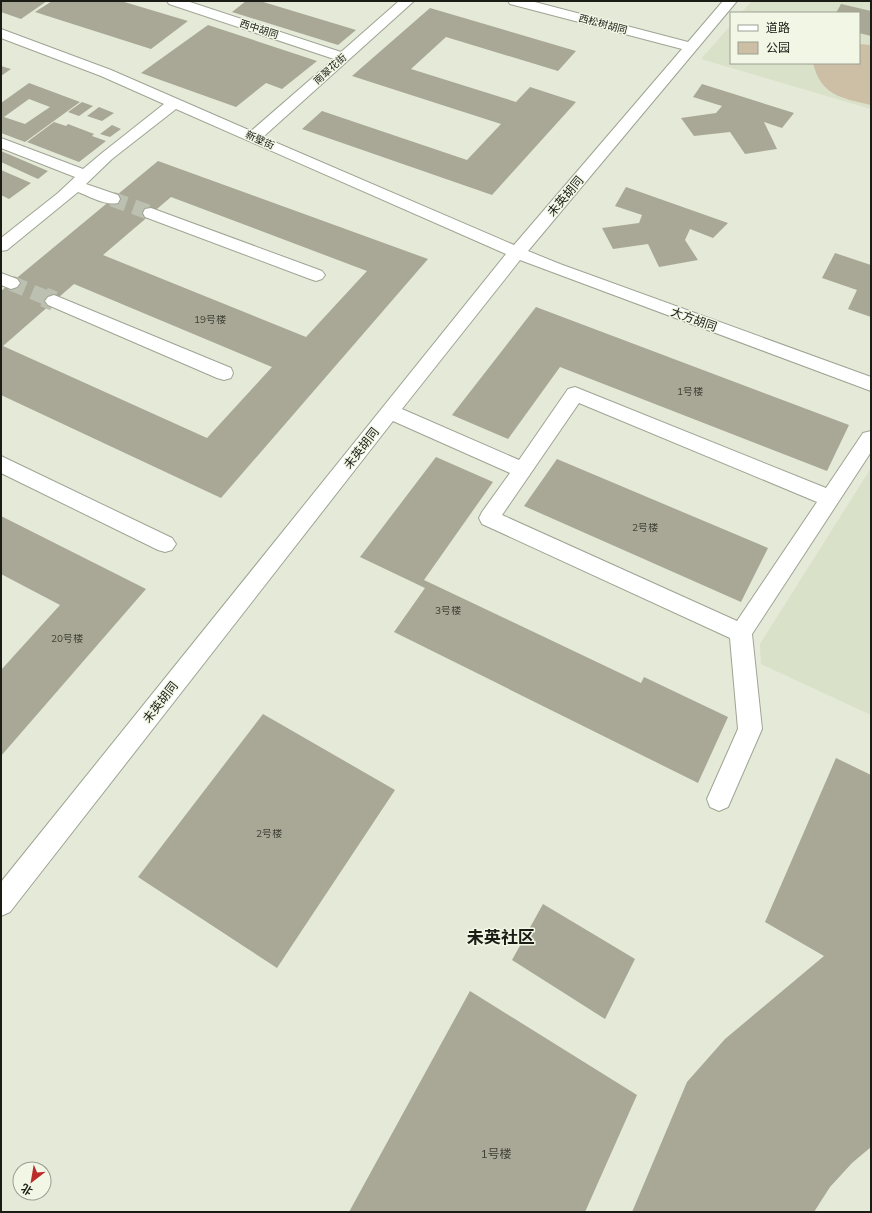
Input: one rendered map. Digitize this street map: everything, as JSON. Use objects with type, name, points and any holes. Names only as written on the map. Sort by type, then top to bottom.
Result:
[{"type":"street","name":"西中胡同","points":[[174,1],[343,57]]},
{"type":"street","name":"南翠花街","points":[[254,138],[407,1]]},
{"type":"street","name":"西松树胡同","points":[[515,1],[691,47]]},
{"type":"street","name":"未英胡同","points":[[1,903],[517,253],[730,1]]},
{"type":"street","name":"新壁街","points":[[1,32],[106,73],[517,253]]},
{"type":"street","points":[[1,246],[81,181],[107,156],[174,103]]},
{"type":"street","points":[[1,143],[81,181],[112,199]]},
{"type":"street","points":[[151,213],[316,275]]},
{"type":"street","name":"大方胡同","points":[[517,253],[554,268],[871,384]]},
{"type":"street","points":[[54,302],[224,373]]},
{"type":"street","points":[[741,633],[489,518],[575,394],[830,498]]},
{"type":"street","points":[[390,412],[523,470]]},
{"type":"street","points":[[719,799],[750,729],[741,633],[870,438]]},
{"type":"street","points":[[1,464],[165,544]]},
{"type":"shaded area","points":[[752,1],[871,1],[871,109],[701,59],[730,26],[730,64],[860,64],[860,12],[742,12]]},
{"type":"shaded area","points":[[871,468],[871,715],[761,664],[760,644]]},
{"type":"green space","points":[[860,44],[871,45],[871,105],[834,94],[821,82],[813,64],[860,64]]},
{"type":"building","points":[[1,1],[47,1],[21,19],[1,12]]},
{"type":"building","points":[[52,1],[121,1],[188,21],[151,49],[35,12]]},
{"type":"building","points":[[246,1],[260,1],[356,30],[338,45],[232,12]]},
{"type":"building","points":[[841,4],[871,11],[871,36],[860,33],[860,12],[837,12]]},
{"type":"building","points":[[430,8],[576,51],[558,71],[446,37],[411,69],[516,102],[530,87],[576,102],[492,195],[302,129],[322,111],[467,160],[501,124],[352,76]]},
{"type":"building","points":[[208,25],[317,61],[282,89],[266,83],[236,107],[141,73]]},
{"type":"building","points":[[1,66],[11,69],[1,76]]},
{"type":"building","points":[[29,83],[80,102],[25,142],[1,133],[1,103]],"holes":[[[29,99],[50,107],[25,124],[4,117]]]},
{"type":"building","points":[[702,84],[794,113],[782,128],[764,122],[777,149],[745,154],[730,132],[694,136],[681,118],[716,113],[722,106],[693,97]]},
{"type":"building","points":[[82,102],[93,106],[79,116],[68,112]]},
{"type":"building","points":[[99,107],[114,113],[102,121],[87,116]]},
{"type":"building","points":[[54,122],[66,126],[68,124],[94,134],[92,136],[106,141],[79,162],[27,142]]},
{"type":"building","points":[[112,125],[121,129],[110,137],[100,134]]},
{"type":"building","points":[[1,151],[48,171],[38,179],[1,162]]},
{"type":"building","points":[[158,161],[428,259],[221,498],[1,395],[1,291]],"holes":[[[171,197],[367,271],[306,337],[103,255]],[[74,284],[272,367],[207,438],[3,346]]]},
{"type":"building","points":[[1,170],[31,183],[9,199],[1,195]]},
{"type":"building","points":[[626,187],[728,223],[713,238],[690,229],[685,240],[698,260],[659,267],[648,244],[613,249],[602,228],[639,223],[642,215],[615,206]]},
{"type":"building","points":[[835,253],[871,265],[871,317],[848,309],[857,290],[822,278]]},
{"type":"building","points":[[536,307],[849,425],[827,471],[560,367],[508,439],[452,415]]},
{"type":"building","points":[[436,457],[493,482],[424,580],[641,683],[644,677],[728,717],[698,783],[394,632],[425,588],[360,557]]},
{"type":"building","points":[[557,459],[768,548],[741,602],[524,506]]},
{"type":"building","points":[[1,516],[146,589],[1,756],[1,670],[60,605],[1,574]]},
{"type":"building","points":[[263,714],[395,790],[277,968],[138,877]]},
{"type":"building","points":[[836,758],[871,775],[871,1147],[852,1163],[830,1187],[814,1212],[632,1212],[687,1082],[725,1039],[824,956],[765,922]]},
{"type":"building","points":[[543,904],[635,959],[605,1019],[512,960]]},
{"type":"building","points":[[470,991],[637,1095],[585,1212],[349,1212]]},
{"type":"tunnel","points":[[112,199],[151,213]]},
{"type":"tunnel","points":[[11,283],[47,298]]},
{"type":"tunnel","points":[[44,297],[54,301]]},
{"type":"district","name":"未英社区","points":[[501,936]]}]
